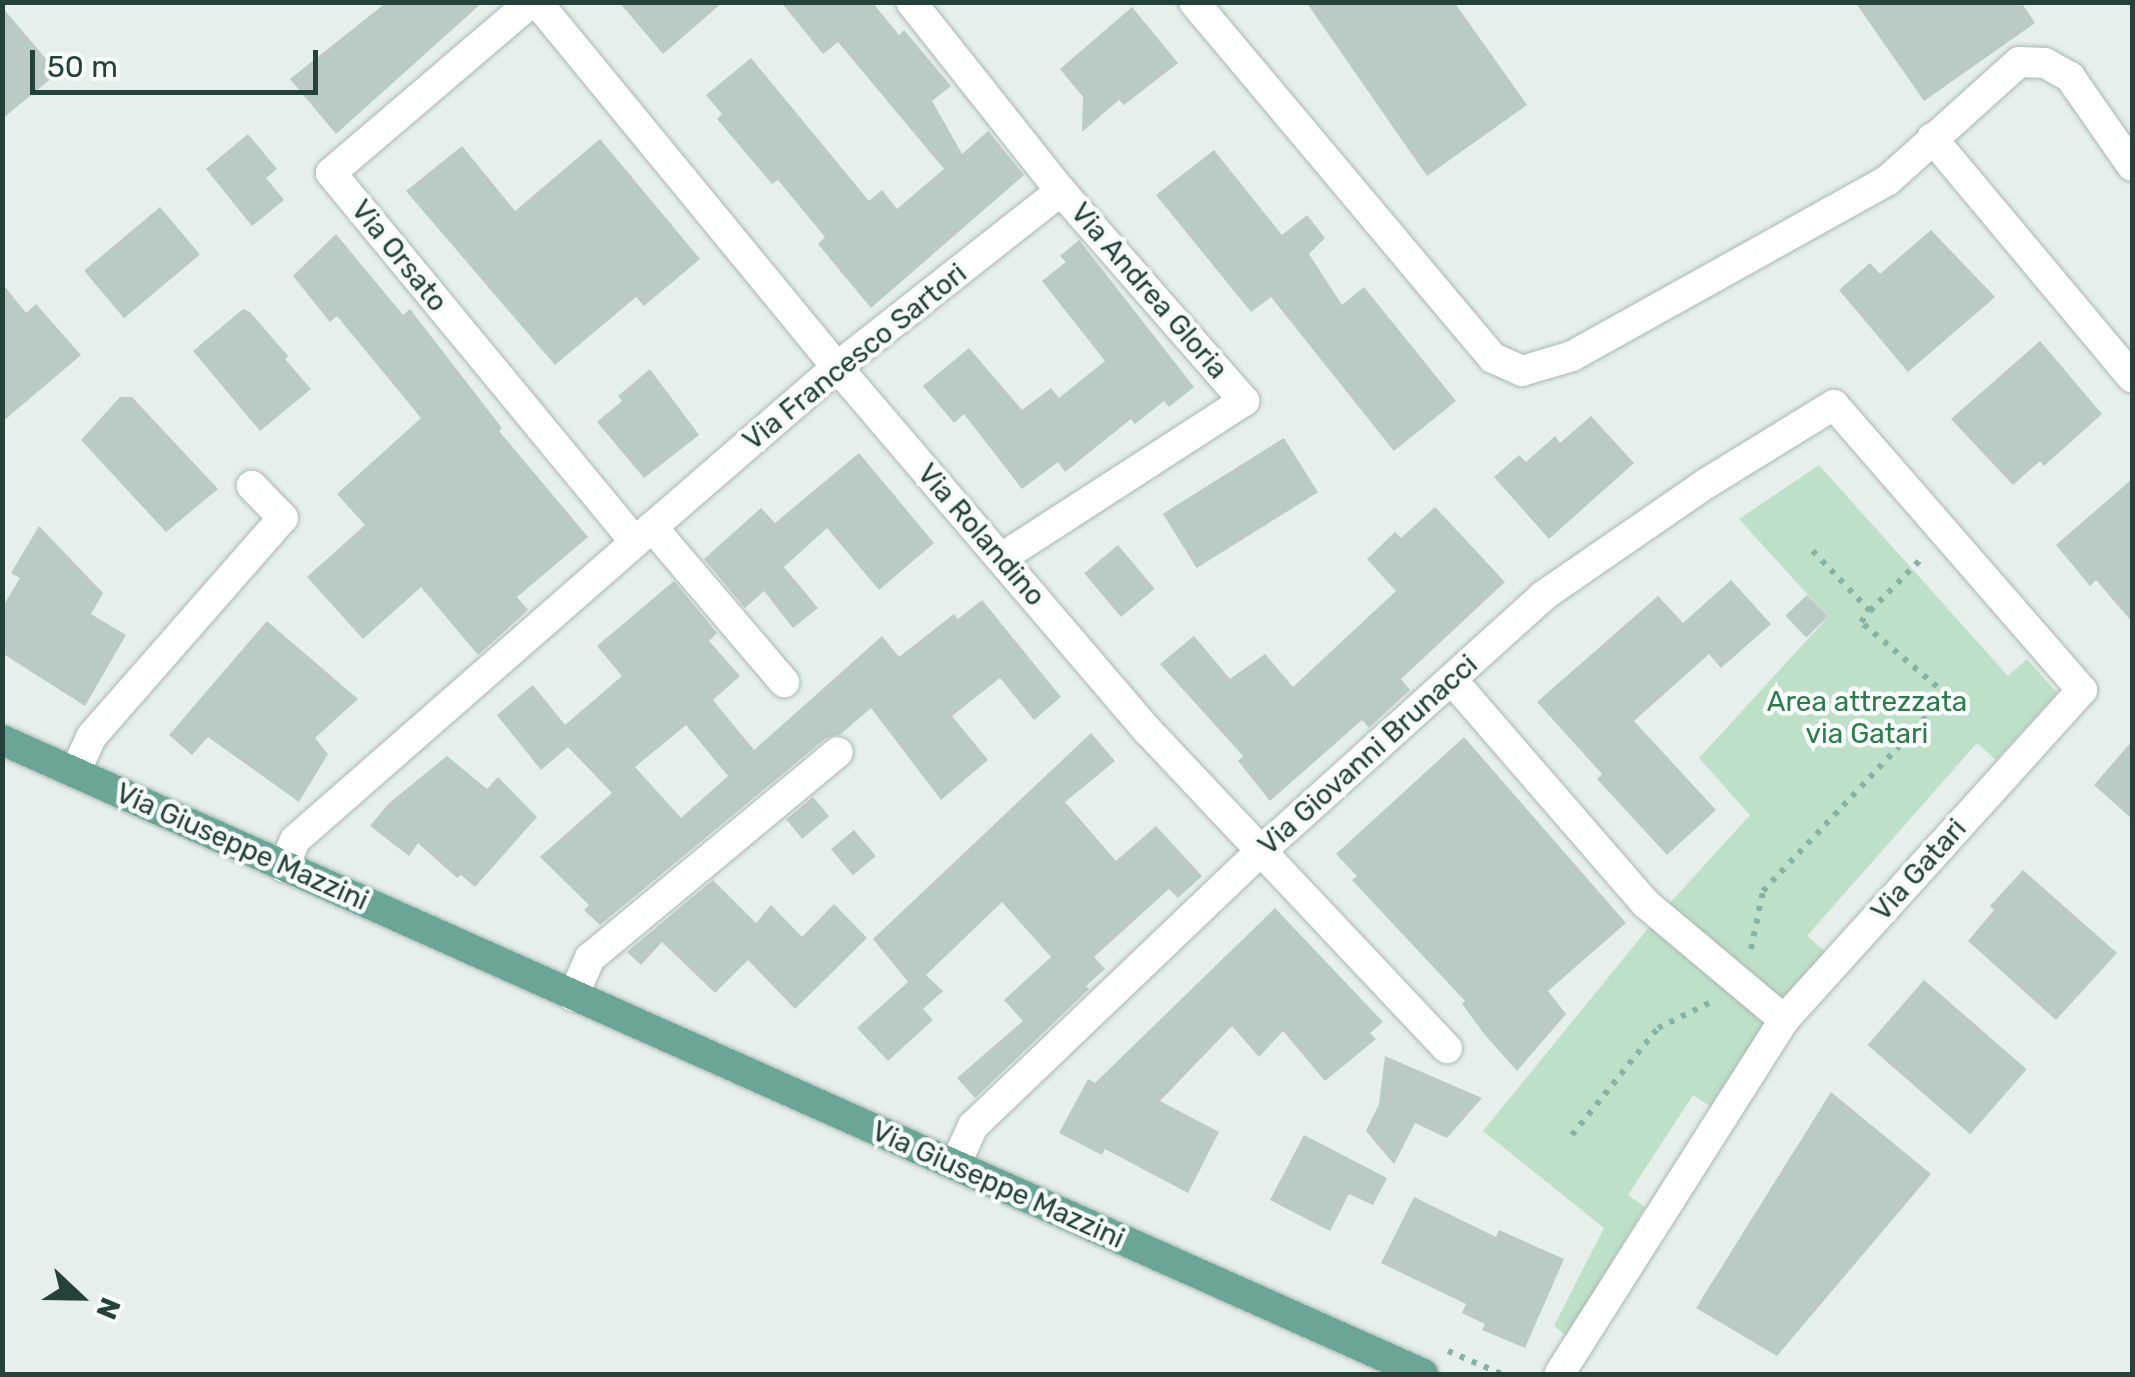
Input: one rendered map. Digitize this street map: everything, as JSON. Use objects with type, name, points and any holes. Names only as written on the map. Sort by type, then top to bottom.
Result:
[{"type":"main road","name":"Via Giuseppe Mazzini","points":[[2,740],[1423,1374]]},
{"type":"street","name":"Via Rolandino","points":[[534,2],[836,368],[1260,854],[1447,1048]]},
{"type":"street","name":"Via Orsato","points":[[534,2],[331,173],[644,535]]},
{"type":"street","name":"Via Andrea Gloria","points":[[910,2],[1062,191],[1244,401],[1002,558]]},
{"type":"street","points":[[1194,2],[1493,358],[1522,371],[1572,356],[1888,180],[2018,62],[2045,63],[2070,77],[2132,166]]},
{"type":"street","points":[[1932,138],[2132,377]]},
{"type":"street","name":"Via Francesco Sartori","points":[[284,867],[295,840],[836,368],[1062,191]]},
{"type":"street","name":"Via Gatari","points":[[1559,1374],[1763,1003],[2082,690],[1834,405]]},
{"type":"street","name":"Via Giovanni Brunacci","points":[[955,1165],[973,1126],[1260,854],[1543,596],[1707,483],[1834,405]]},
{"type":"street","points":[[75,772],[91,738],[283,518],[252,486]]},
{"type":"street","points":[[644,535],[784,682]]},
{"type":"street","points":[[1452,680],[1646,904],[1763,1003]]},
{"type":"street","points":[[573,996],[590,958],[838,752]]},
{"type":"path","points":[[1572,1135],[1658,1028],[1763,1003],[1763,891],[1947,695],[1860,622],[1946,534]]},
{"type":"path","points":[[1811,550],[1870,611]]},
{"type":"green space","name":"Area attrezzata via Gatari","points":[[1819,465],[2008,676],[2027,659],[2057,693],[1996,760],[1977,743],[1807,936],[1826,952],[1773,1012],[1710,1106],[1693,1095],[1628,1195],[1645,1207],[1567,1336],[1554,1326],[1604,1228],[1483,1131],[1659,915],[1750,815],[1699,758],[1828,617],[1739,519]]},
{"type":"building","points":[[387,2],[483,2],[336,134],[290,79]]},
{"type":"building","points":[[619,2],[723,2],[663,54]]},
{"type":"building","points":[[781,2],[872,2],[899,35],[904,30],[951,86],[932,101],[962,154],[988,131],[1024,175],[871,308],[818,244],[825,237],[778,180],[772,184],[717,119],[722,114],[706,95],[751,58],[869,201],[882,190],[897,209],[944,169],[838,42],[823,54]]},
{"type":"building","points":[[1306,2],[1454,2],[1527,105],[1427,176]]},
{"type":"building","points":[[1855,2],[2021,2],[2035,23],[1924,101]]},
{"type":"building","points":[[2,7],[58,73],[2,119]]},
{"type":"building","points":[[1132,7],[1178,63],[1124,105],[1119,100],[1082,132],[1083,97],[1060,69]]},
{"type":"building","points":[[248,134],[277,169],[266,178],[284,200],[252,226],[206,169]]},
{"type":"building","points":[[600,139],[700,259],[644,306],[636,297],[555,365],[406,191],[462,146],[515,211]]},
{"type":"building","points":[[1214,150],[1282,235],[1307,215],[1325,238],[1309,254],[1342,305],[1364,287],[1456,401],[1394,451],[1271,297],[1251,312],[1156,195]]},
{"type":"building","points":[[160,207],[200,254],[124,318],[84,271]]},
{"type":"building","points":[[1931,230],[1995,297],[1908,372],[1839,290],[1870,263],[1880,274]]},
{"type":"building","points":[[336,234],[403,315],[410,309],[502,428],[499,431],[588,537],[517,597],[528,610],[478,655],[421,587],[363,639],[307,577],[365,525],[337,494],[421,418],[337,316],[330,322],[293,276]]},
{"type":"building","points":[[1079,240],[1194,387],[1169,407],[1164,401],[1135,424],[1131,419],[1065,472],[1058,462],[1022,489],[964,414],[954,423],[923,386],[969,348],[1022,410],[1051,388],[1059,398],[1105,361],[1042,281],[1066,262],[1060,256]]},
{"type":"building","points":[[2,283],[26,313],[36,304],[81,355],[2,422]]},
{"type":"building","points":[[243,309],[288,356],[285,359],[311,389],[260,431],[193,351]]},
{"type":"building","points":[[2040,341],[2102,414],[2044,466],[2040,461],[2013,485],[1951,419]]},
{"type":"building","points":[[650,369],[699,435],[644,478],[597,422],[622,401],[618,396]]},
{"type":"building","points":[[120,397],[132,397],[218,489],[166,532],[81,440]]},
{"type":"building","points":[[1591,416],[1634,463],[1549,539],[1494,477],[1519,455],[1526,462],[1555,436],[1560,443]]},
{"type":"building","points":[[1284,438],[1318,492],[1197,568],[1163,514]]},
{"type":"building","points":[[859,453],[934,543],[879,590],[827,528],[784,567],[818,608],[793,628],[764,591],[745,608],[704,559],[761,508],[775,523]]},
{"type":"building","points":[[2132,479],[2132,622],[2096,580],[2090,586],[2056,545]]},
{"type":"building","points":[[1435,507],[1505,582],[1401,679],[1410,690],[1369,728],[1362,720],[1270,801],[1238,761],[1243,756],[1160,664],[1194,636],[1230,679],[1265,654],[1293,687],[1396,591],[1367,559],[1395,532],[1401,538]]},
{"type":"building","points":[[39,526],[103,593],[91,614],[126,635],[85,706],[2,653],[2,608],[20,578],[11,573]]},
{"type":"building","points":[[1118,545],[1155,589],[1121,617],[1084,573]]},
{"type":"building","points":[[1731,580],[1771,624],[1721,668],[1709,654],[1634,721],[1716,810],[1667,855],[1597,779],[1602,774],[1537,702],[1658,596],[1683,623]]},
{"type":"building","points":[[674,581],[717,633],[709,641],[740,676],[713,700],[754,750],[882,636],[899,657],[954,614],[958,619],[982,600],[1061,697],[1034,720],[1000,678],[952,716],[988,760],[941,800],[871,708],[841,734],[826,738],[600,925],[584,910],[589,905],[540,857],[612,793],[568,747],[541,770],[497,715],[533,685],[565,725],[622,676],[597,646]],"holes":[[[686,725],[728,776],[681,818],[635,767]]]},
{"type":"building","points":[[1807,595],[1828,617],[1806,637],[1785,616]]},
{"type":"building","points":[[267,621],[358,699],[315,738],[328,754],[299,802],[208,737],[192,755],[169,735]]},
{"type":"building","points":[[1091,733],[1115,761],[1065,802],[1116,861],[1156,826],[1202,876],[1178,898],[1169,889],[1094,957],[1105,969],[1086,986],[1089,989],[975,1098],[957,1078],[1023,1021],[1004,1000],[1051,957],[1002,902],[926,975],[943,991],[923,1009],[933,1020],[888,1061],[857,1028],[908,982],[873,939]]},
{"type":"building","points":[[1464,737],[1626,923],[1548,991],[1566,1014],[1517,1071],[1485,1035],[1462,1004],[1465,1001],[1352,880],[1357,876],[1336,854]]},
{"type":"building","points":[[2132,741],[2132,819],[2094,785]]},
{"type":"building","points":[[447,756],[487,789],[498,777],[537,817],[475,887],[461,875],[457,878],[418,843],[409,856],[370,826],[388,804]]},
{"type":"building","points":[[813,797],[829,816],[802,839],[786,819]]},
{"type":"building","points":[[854,830],[876,856],[853,875],[831,849]]},
{"type":"building","points":[[2023,870],[2117,953],[2056,1020],[1968,941],[1994,910],[1990,906]]},
{"type":"building","points":[[713,880],[756,923],[771,905],[802,937],[834,904],[867,938],[795,1009],[748,960],[715,993],[662,942],[641,965],[627,952]]},
{"type":"building","points":[[1275,908],[1383,1022],[1370,1033],[1376,1039],[1325,1081],[1283,1031],[1259,1057],[1232,1026],[1160,1101],[1219,1132],[1188,1193],[1105,1149],[1102,1155],[1059,1133],[1088,1079],[1095,1083]]},
{"type":"building","points":[[1924,980],[2027,1069],[1970,1134],[1868,1045]]},
{"type":"building","points":[[1385,1056],[1482,1098],[1447,1138],[1415,1123],[1394,1164],[1366,1131],[1379,1104]]},
{"type":"building","points":[[1831,1092],[1931,1174],[1777,1356],[1696,1308]]},
{"type":"building","points":[[1304,1135],[1387,1178],[1373,1205],[1349,1194],[1330,1231],[1270,1200]]},
{"type":"building","points":[[1414,1197],[1496,1237],[1499,1230],[1564,1259],[1525,1348],[1482,1330],[1485,1324],[1462,1313],[1466,1304],[1381,1263]]}]
